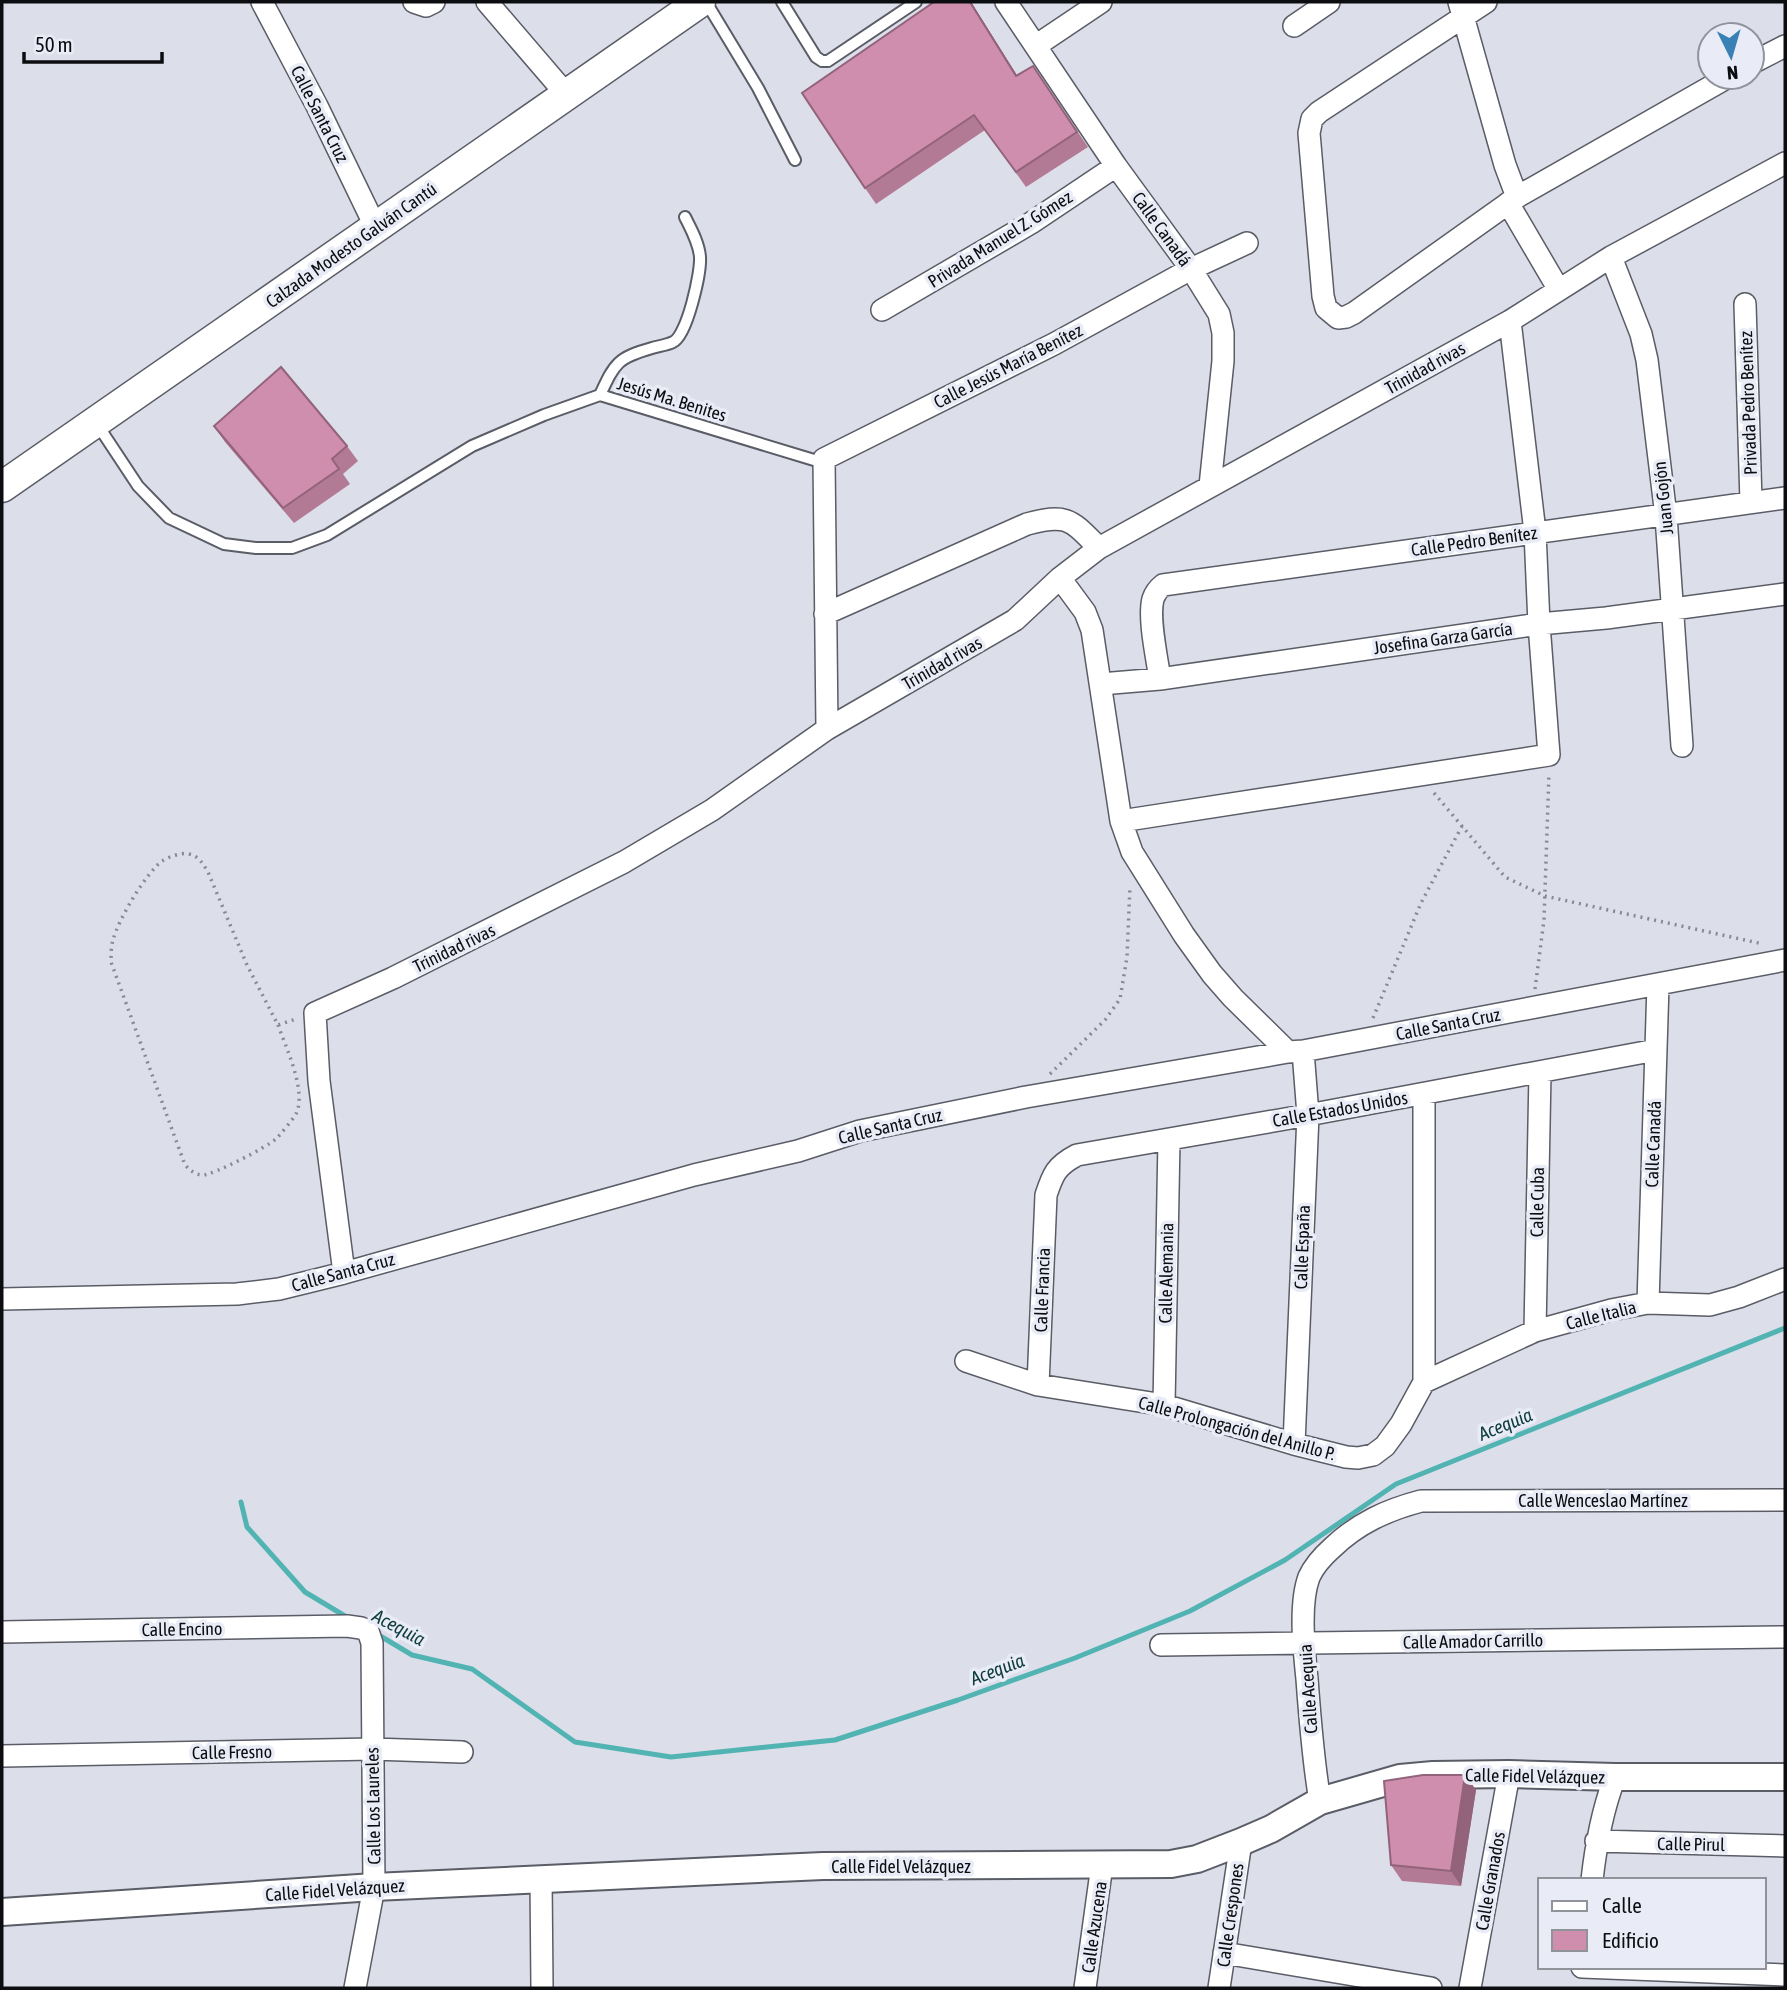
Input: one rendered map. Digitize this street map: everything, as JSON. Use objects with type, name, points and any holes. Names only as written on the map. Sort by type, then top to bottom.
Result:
[{"type":"main road","name":"Calzada Modesto Galván Cantú","points":[[2,486],[700,2]]},
{"type":"street","name":"Calle Santa Cruz","points":[[262,2],[317,106],[376,228]]},
{"type":"street","points":[[487,2],[566,94]]},
{"type":"street","name":"Calle Canadá","points":[[1006,2],[1116,166],[1191,269],[1219,314],[1223,333],[1223,361],[1210,486]]},
{"type":"street","points":[[1037,45],[1101,2]]},
{"type":"street","points":[[1294,26],[1329,2]]},
{"type":"street","points":[[1486,2],[1460,10],[1312,119],[1309,133],[1323,296],[1326,308],[1338,318],[1354,313],[1512,200],[1703,91]]},
{"type":"street","points":[[1460,10],[1505,164],[1512,200],[1559,290]]},
{"type":"street","points":[[1766,56],[1785,46]]},
{"type":"street","name":"Trinidad rivas","points":[[315,1013],[417,966],[624,862],[712,810],[827,729],[1015,620],[1060,578],[1099,548],[1510,321],[1611,257],[1785,163]]},
{"type":"street","name":"Privada Manuel Z. Gómez","points":[[882,310],[1031,223],[1116,166]]},
{"type":"street","name":"Calle Jesús María Benítez","points":[[824,459],[1054,344],[1191,269],[1247,243]]},
{"type":"street","name":"Juan Gojón","points":[[1611,257],[1642,334],[1647,360],[1666,516],[1682,746]]},
{"type":"street","name":"Privada Pedro Benítez","points":[[1745,304],[1751,502]]},
{"type":"street","points":[[1121,821],[1549,755],[1535,532],[1510,321]]},
{"type":"street","points":[[824,459],[827,729]]},
{"type":"street","name":"Calle Pedro Benítez","points":[[1160,679],[1152,612],[1153,598],[1163,586],[1785,498]]},
{"type":"street","points":[[825,614],[1027,524],[1048,518],[1060,518],[1073,523],[1099,548]]},
{"type":"street","points":[[1060,578],[1085,612],[1092,630],[1121,821],[1132,852],[1212,974],[1233,998],[1295,1052]]},
{"type":"street","name":"Josefina Garza García","points":[[1101,684],[1160,679],[1539,624],[1606,618],[1785,594]]},
{"type":"street","name":"Calle Santa Cruz","points":[[2,1299],[237,1294],[279,1289],[694,1175],[798,1151],[860,1131],[1026,1097],[1364,1040],[1658,985],[1779,953]]},
{"type":"street","name":"Calle Canadá","points":[[1648,1303],[1658,985]]},
{"type":"street","points":[[315,1013],[319,1081],[344,1273]]},
{"type":"street","name":"Calle Estados Unidos","points":[[1046,1195],[1052,1175],[1063,1162],[1077,1155],[1656,1051]]},
{"type":"street","name":"Calle España","points":[[1294,1444],[1308,1115],[1295,1052]]},
{"type":"street","name":"Calle Cuba","points":[[1535,1331],[1540,1073]]},
{"type":"street","points":[[1424,1094],[1424,1382]]},
{"type":"street","name":"Calle Alemania","points":[[1164,1405],[1169,1140]]},
{"type":"street","name":"Calle Francia","points":[[1038,1385],[1046,1195]]},
{"type":"street","name":"Calle Italia","points":[[1424,1382],[1535,1331],[1611,1310],[1648,1303],[1710,1305],[1785,1279]]},
{"type":"street","name":"Calle Prolongación del Anillo P.","points":[[966,1361],[1038,1385],[1164,1405],[1294,1444],[1358,1458],[1373,1455],[1385,1446],[1401,1424],[1424,1382]]},
{"type":"street","name":"Calle Wenceslao Martínez","points":[[1309,1578],[1321,1559],[1345,1536],[1382,1514],[1420,1501],[1785,1500]]},
{"type":"street","name":"Calle Acequia","points":[[1309,1578],[1304,1607],[1304,1643],[1313,1756],[1320,1801]]},
{"type":"street","name":"Calle Encino","points":[[2,1632],[347,1626],[361,1628]]},
{"type":"street","name":"Calle Los Laureles","points":[[355,1988],[374,1887],[372,1643],[368,1631],[361,1628]]},
{"type":"street","name":"Calle Amador Carrillo","points":[[1161,1645],[1785,1637]]},
{"type":"street","name":"Calle Fresno","points":[[2,1756],[373,1749],[462,1752]]},
{"type":"street","name":"Calle Fidel Velázquez","points":[[2,1912],[374,1887],[823,1866],[1171,1864],[1197,1859],[1241,1842],[1320,1801],[1400,1778],[1509,1774],[1785,1777]]},
{"type":"street","name":"Calle Granados","points":[[1471,1988],[1509,1774]]},
{"type":"street","points":[[1592,1878],[1596,1842],[1606,1800],[1615,1777]]},
{"type":"street","name":"Calle Crespones","points":[[1219,1988],[1241,1842]]},
{"type":"street","name":"Calle Pirul","points":[[1596,1842],[1785,1846]]},
{"type":"street","name":"Calle Azucena","points":[[1085,1988],[1102,1865]]},
{"type":"street","points":[[541,1878],[542,1988]]},
{"type":"street","points":[[1224,1953],[1431,1988]]},
{"type":"street","points":[[1579,1988],[1582,1969]]},
{"type":"street","points":[[1633,1969],[1785,1975]]},
{"type":"lane","points":[[706,2],[758,88],[795,160]]},
{"type":"lane","points":[[782,2],[817,57],[828,61],[916,2]]},
{"type":"lane","points":[[600,395],[612,370],[628,355],[675,342],[682,332],[695,289],[700,259],[698,246],[685,217]]},
{"type":"lane","name":"Jesús Ma. Benites","points":[[96,422],[138,486],[169,518],[223,544],[256,548],[292,548],[327,535],[472,446],[544,415],[600,395],[814,460],[824,459]]},
{"type":"path","points":[[1532,1008],[1545,920],[1549,755]]},
{"type":"path","points":[[1420,775],[1505,877],[1545,896],[1779,953]]},
{"type":"path","points":[[1364,1040],[1421,903],[1462,826]]},
{"type":"path","points":[[1026,1097],[1105,1020],[1120,999],[1127,957],[1132,852]]},
{"type":"path","points":[[188,853],[204,865],[247,965],[278,1025],[295,1074],[299,1095],[296,1114],[276,1139],[215,1172],[202,1175],[191,1172],[185,1165],[111,962],[112,942],[119,924],[138,891],[162,861],[188,853]]},
{"type":"path","points":[[278,1025],[315,1013]]},
{"type":"building","points":[[934,2],[970,2],[1016,76],[1033,66],[1077,132],[1016,172],[974,115],[865,188],[802,93]]},
{"type":"building","points":[[281,367],[347,446],[332,459],[339,469],[283,508],[214,426]]},
{"type":"building","points":[[1423,1775],[1465,1775],[1451,1871],[1391,1865],[1384,1781]]},
{"type":"waterway","name":"Acequia","points":[[377,1634],[412,1655],[472,1669],[575,1742],[671,1757],[835,1740],[1075,1658],[1190,1611],[1285,1560],[1396,1484],[1785,1328]]},
{"type":"waterway","name":"Acequia","points":[[241,1502],[247,1527],[305,1592],[350,1619]]}]
